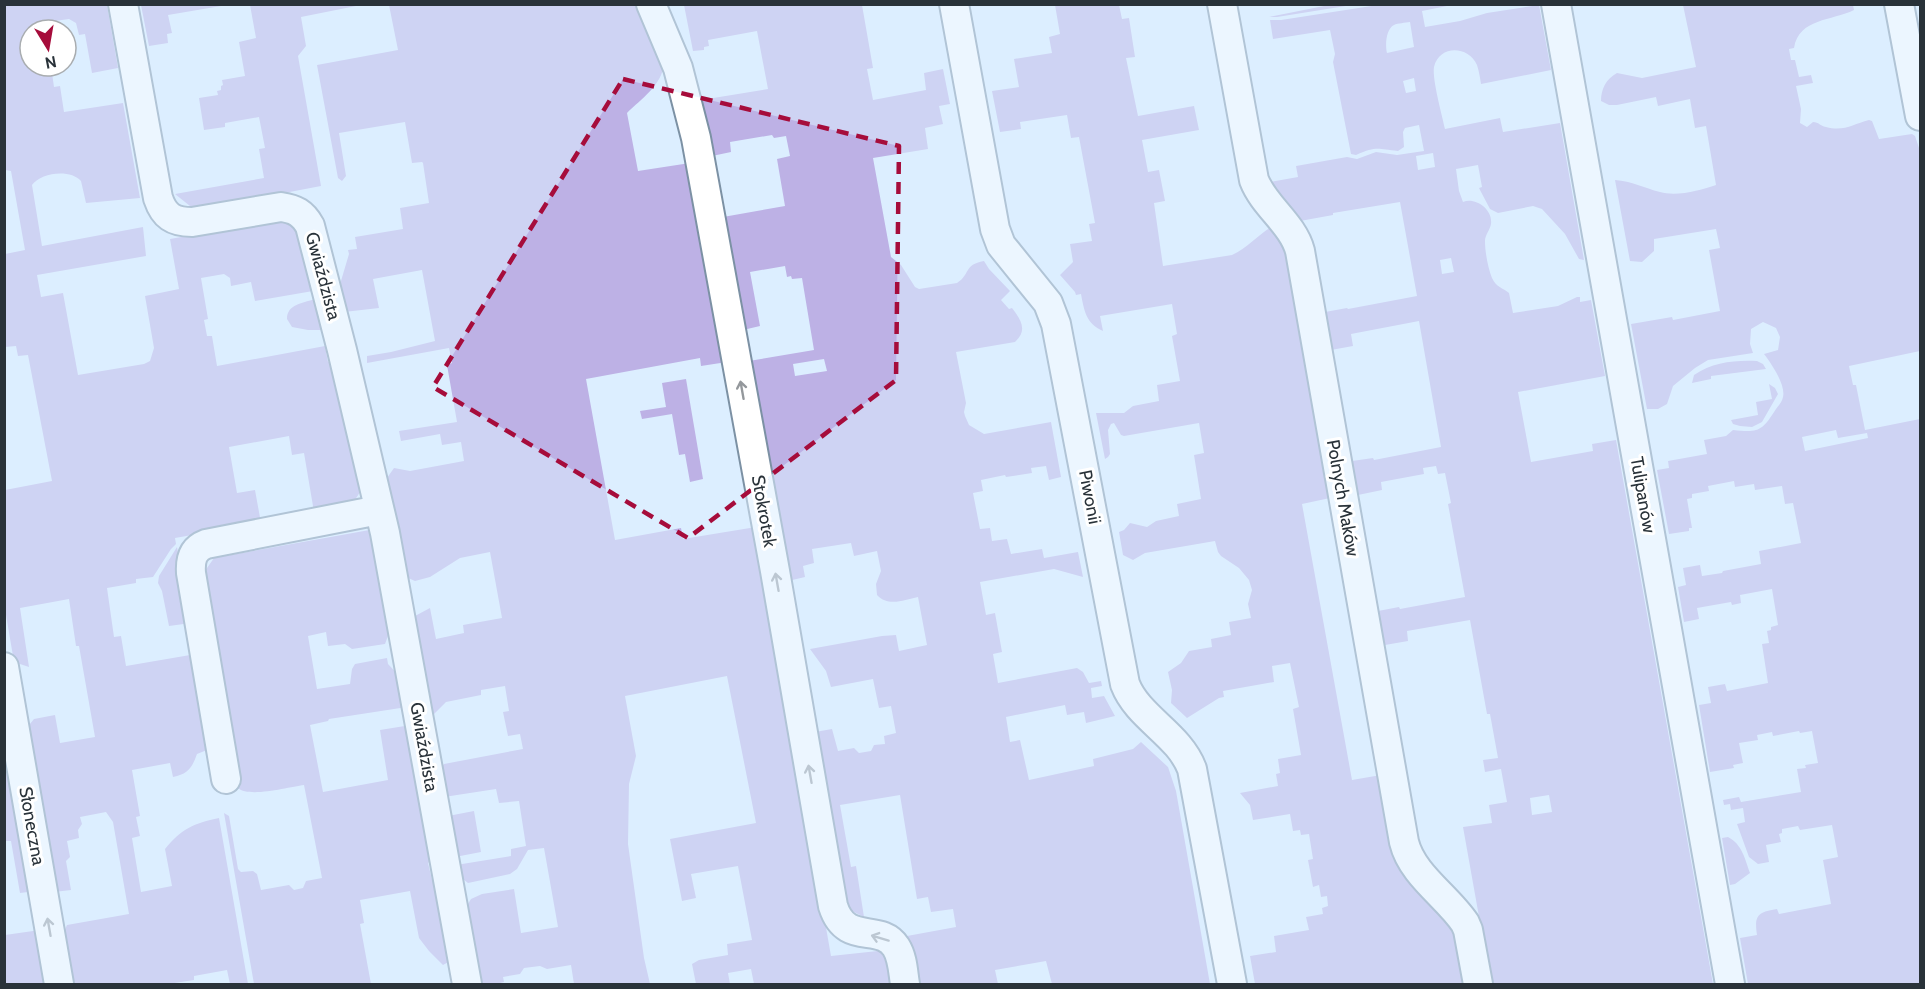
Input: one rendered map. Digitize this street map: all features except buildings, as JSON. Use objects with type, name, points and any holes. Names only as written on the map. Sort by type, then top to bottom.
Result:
[{"type":"street","name":"Gwiaździsta","points":[[123,4],[158,198],[166,214],[177,221],[192,222],[281,207],[297,211],[308,222],[342,350],[379,510],[467,984]]},
{"type":"street","name":"Stokrotek","points":[[651,4],[678,68],[700,161],[833,906],[836,917],[847,928],[880,936],[892,942],[900,954],[905,984]]},
{"type":"street","name":"Piwonii","points":[[954,4],[997,238],[1048,303],[1056,324],[1125,684],[1132,700],[1184,752],[1192,769],[1232,984]]},
{"type":"street","name":"Polnych Maków","points":[[1222,4],[1254,180],[1300,251],[1404,842],[1416,866],[1465,923],[1478,984]]},
{"type":"street","name":"Tulipanów","points":[[1556,4],[1730,984]]},
{"type":"street","points":[[1899,4],[1920,116]]},
{"type":"street","points":[[226,779],[191,573],[194,553],[206,544],[379,510]]},
{"type":"street","name":"Słoneczna","points":[[4,667],[59,984]]},
{"type":"highlighted area","points":[[623,79],[899,146],[896,380],[688,538],[433,387]]},
{"type":"shaded area","points":[[141,4],[227,5],[168,15],[172,33],[167,34],[168,43],[149,46]]},
{"type":"shaded area","points":[[5,5],[107,5],[118,68],[92,73],[85,34],[79,35],[78,18],[18,18],[18,78],[53,78],[54,87],[60,86],[64,112],[123,103],[140,198],[86,203],[81,181],[76,177],[63,174],[42,177],[32,185],[42,246],[143,227],[146,256],[37,275],[41,297],[63,293],[78,375],[150,361],[154,348],[145,296],[179,289],[170,239],[283,219],[301,233],[313,291],[255,301],[251,282],[231,286],[230,278],[224,274],[201,278],[208,319],[204,320],[207,336],[212,336],[217,366],[325,346],[328,362],[332,361],[362,489],[351,506],[314,512],[304,453],[292,455],[289,436],[229,447],[237,493],[255,490],[261,523],[175,538],[176,544],[153,577],[136,579],[136,583],[107,588],[114,637],[121,636],[126,666],[196,654],[202,704],[200,710],[207,750],[197,754],[189,770],[173,777],[170,763],[132,770],[140,816],[136,817],[140,836],[132,838],[141,892],[172,886],[165,849],[177,836],[189,828],[219,818],[248,984],[230,984],[227,970],[194,976],[194,980],[168,984],[70,984],[62,936],[67,925],[129,914],[113,822],[106,812],[80,817],[82,824],[78,830],[79,838],[67,841],[70,857],[66,861],[71,890],[54,892],[25,730],[34,719],[55,715],[60,743],[95,737],[79,646],[76,646],[69,599],[20,608],[29,667],[14,662],[5,609],[5,490],[52,481],[28,355],[18,356],[16,346],[5,347],[5,254],[25,250],[11,171],[5,170]]},
{"type":"shaded area","points":[[250,5],[361,5],[301,17],[306,46],[298,56],[321,186],[195,210],[175,194],[264,178],[259,149],[265,148],[259,117],[225,123],[225,127],[204,130],[199,98],[218,95],[217,91],[221,90],[223,85],[222,80],[245,76],[239,42],[256,38]]},
{"type":"shaded area","points":[[389,5],[639,5],[664,64],[655,85],[627,113],[638,171],[690,163],[727,362],[701,366],[700,358],[586,379],[615,540],[681,528],[683,539],[756,527],[831,956],[887,950],[893,984],[754,984],[751,969],[728,973],[730,984],[696,984],[692,964],[699,960],[728,955],[727,944],[752,940],[738,866],[691,874],[696,898],[682,901],[670,839],[756,823],[727,676],[625,696],[636,756],[629,784],[628,844],[644,958],[650,984],[574,984],[571,965],[547,969],[540,966],[524,968],[520,974],[503,977],[504,982],[478,984],[465,909],[471,899],[482,894],[514,889],[521,933],[558,927],[544,848],[528,850],[517,869],[510,874],[468,883],[458,875],[456,865],[511,856],[511,849],[526,846],[519,801],[499,803],[496,789],[444,797],[440,769],[444,764],[523,749],[520,734],[508,736],[503,712],[509,711],[505,686],[481,690],[481,695],[446,702],[434,714],[430,712],[414,619],[415,616],[430,608],[436,639],[464,633],[463,625],[502,618],[490,552],[460,558],[430,577],[415,581],[406,577],[387,478],[394,468],[410,471],[464,461],[461,442],[442,445],[440,434],[401,441],[399,431],[457,422],[447,365],[452,363],[449,348],[367,363],[367,356],[435,341],[422,270],[373,279],[379,308],[344,312],[338,291],[349,254],[348,250],[357,249],[355,237],[403,229],[400,208],[429,203],[423,163],[412,163],[405,122],[339,133],[346,176],[342,181],[338,178],[317,65],[398,50]]},
{"type":"shaded area","points":[[684,5],[862,5],[873,68],[867,69],[873,100],[926,90],[924,73],[943,69],[950,104],[939,106],[943,124],[925,128],[928,149],[873,158],[891,257],[901,265],[915,287],[919,289],[957,283],[970,267],[984,261],[1010,291],[1001,300],[1009,309],[1012,308],[1022,325],[1019,338],[1015,342],[956,352],[966,403],[965,416],[969,425],[984,434],[1051,422],[1061,477],[1049,480],[1046,466],[1031,468],[1032,473],[981,480],[983,491],[973,493],[980,529],[990,528],[992,541],[1007,539],[1011,554],[1042,549],[1044,558],[1078,552],[1083,577],[1054,569],[980,582],[986,615],[995,613],[1002,652],[993,654],[998,683],[1077,668],[1083,672],[1089,683],[1101,681],[1102,686],[1091,688],[1092,698],[1104,696],[1115,716],[1086,723],[1084,712],[1067,715],[1065,705],[1006,717],[1010,742],[1020,740],[1029,780],[1094,766],[1093,759],[1133,749],[1141,742],[1168,767],[1176,791],[1210,984],[1052,984],[1046,961],[995,970],[998,984],[915,984],[907,936],[956,927],[953,909],[931,912],[928,897],[917,899],[900,795],[840,805],[851,867],[856,866],[864,917],[846,908],[815,732],[832,729],[838,751],[854,748],[859,753],[871,751],[874,745],[885,744],[884,736],[896,733],[891,706],[879,708],[873,679],[831,687],[826,671],[810,649],[896,635],[899,651],[927,645],[918,597],[891,602],[877,595],[876,584],[881,571],[877,551],[854,556],[851,543],[812,549],[814,563],[803,566],[805,577],[788,581],[749,361],[814,350],[802,278],[787,277],[785,266],[750,272],[760,326],[743,330],[723,217],[785,206],[777,159],[790,156],[786,136],[774,138],[772,135],[730,142],[731,152],[712,156],[701,100],[768,89],[757,31],[708,40],[709,46],[704,47],[704,50],[693,51]],"holes":[[[824,359],[827,371],[795,376],[793,364]]]},
{"type":"shaded area","points":[[1055,5],[1119,5],[1122,19],[1129,18],[1135,57],[1126,58],[1138,116],[1194,106],[1199,130],[1142,140],[1148,172],[1159,170],[1165,201],[1154,203],[1163,266],[1232,255],[1271,227],[1285,247],[1330,498],[1302,504],[1352,780],[1381,775],[1396,864],[1454,933],[1464,984],[1255,984],[1250,956],[1276,952],[1274,936],[1309,930],[1306,917],[1323,914],[1322,908],[1328,906],[1327,896],[1321,897],[1319,885],[1313,887],[1308,860],[1313,859],[1309,834],[1301,835],[1300,830],[1293,831],[1290,814],[1253,820],[1250,805],[1240,793],[1278,786],[1276,774],[1280,773],[1278,759],[1301,755],[1293,709],[1299,707],[1290,663],[1272,666],[1274,682],[1223,691],[1224,697],[1187,718],[1171,703],[1172,690],[1168,672],[1181,663],[1189,651],[1212,647],[1211,639],[1231,635],[1229,622],[1251,618],[1248,604],[1252,590],[1249,580],[1239,568],[1221,556],[1215,541],[1145,553],[1133,560],[1123,555],[1119,532],[1130,523],[1147,527],[1156,521],[1179,516],[1177,504],[1201,499],[1194,455],[1204,453],[1199,423],[1124,436],[1114,423],[1108,430],[1110,454],[1105,459],[1096,413],[1124,413],[1133,406],[1159,401],[1157,385],[1180,381],[1172,336],[1177,334],[1172,304],[1100,316],[1103,331],[1097,328],[1089,320],[1081,294],[1076,295],[1060,275],[1073,262],[1070,244],[1092,241],[1089,224],[1095,223],[1079,137],[1071,138],[1067,115],[1020,122],[1021,129],[1000,132],[992,91],[1019,87],[1014,59],[1052,53],[1049,37],[1060,34]]},
{"type":"shaded area","points":[[1352,5],[1269,17],[1324,6]]},
{"type":"shaded area","points":[[1378,5],[1452,5],[1422,11],[1425,27],[1460,21],[1487,13],[1539,5],[1551,70],[1481,84],[1473,58],[1461,51],[1447,51],[1437,60],[1434,67],[1436,88],[1445,129],[1500,118],[1503,132],[1560,123],[1584,260],[1579,259],[1565,234],[1542,209],[1533,206],[1498,213],[1490,209],[1479,188],[1482,187],[1478,165],[1456,169],[1459,191],[1463,202],[1478,203],[1489,214],[1491,224],[1485,241],[1488,265],[1494,281],[1509,293],[1513,313],[1558,306],[1577,297],[1580,297],[1580,302],[1591,300],[1605,376],[1518,392],[1531,462],[1593,451],[1592,444],[1616,440],[1713,984],[1491,984],[1463,827],[1492,823],[1489,805],[1507,802],[1501,769],[1485,772],[1483,760],[1498,758],[1490,714],[1487,714],[1470,620],[1407,631],[1408,641],[1385,645],[1378,611],[1465,597],[1448,504],[1451,503],[1445,473],[1438,474],[1436,466],[1423,468],[1424,474],[1381,482],[1382,490],[1358,495],[1352,461],[1373,458],[1374,460],[1441,447],[1419,321],[1351,334],[1353,346],[1331,350],[1325,312],[1417,296],[1400,202],[1300,221],[1270,182],[1298,177],[1296,166],[1347,157],[1357,159],[1376,152],[1397,155],[1424,151],[1419,125],[1405,128],[1404,147],[1398,151],[1377,149],[1356,155],[1351,154],[1333,62],[1335,54],[1330,30],[1273,39],[1270,20]],"holes":[[[1410,22],[1414,47],[1387,53],[1386,42],[1389,30],[1396,24]],[[1414,78],[1416,91],[1406,93],[1403,81]],[[1433,153],[1435,167],[1418,170],[1416,156]],[[1451,258],[1454,272],[1442,274],[1440,260]],[[1549,795],[1552,812],[1532,815],[1530,798]]]},
{"type":"shaded area","points":[[1683,5],[1853,5],[1854,10],[1809,26],[1797,38],[1794,48],[1789,49],[1791,60],[1795,60],[1799,77],[1811,75],[1813,83],[1796,86],[1801,109],[1800,123],[1807,127],[1815,122],[1838,129],[1869,120],[1872,121],[1879,139],[1912,134],[1915,136],[1920,151],[1920,351],[1849,366],[1853,385],[1856,385],[1865,430],[1920,419],[1920,984],[1748,984],[1740,938],[1757,935],[1756,923],[1762,913],[1777,909],[1779,914],[1831,904],[1823,860],[1838,857],[1832,825],[1800,830],[1798,826],[1782,829],[1782,833],[1779,834],[1781,842],[1766,845],[1769,862],[1758,864],[1749,857],[1737,824],[1745,822],[1743,808],[1731,810],[1730,804],[1724,805],[1723,800],[1739,797],[1741,802],[1801,792],[1797,769],[1818,763],[1812,731],[1773,736],[1772,732],[1757,735],[1758,740],[1739,743],[1743,763],[1733,765],[1734,768],[1710,772],[1699,705],[1711,703],[1708,687],[1725,684],[1727,691],[1768,683],[1762,644],[1769,643],[1767,631],[1778,625],[1772,589],[1740,595],[1741,603],[1732,605],[1731,602],[1697,608],[1699,619],[1684,622],[1678,587],[1686,585],[1683,568],[1700,565],[1702,576],[1722,573],[1761,564],[1759,551],[1801,543],[1793,503],[1785,504],[1782,486],[1755,490],[1754,484],[1735,487],[1734,481],[1708,486],[1709,491],[1692,494],[1692,498],[1687,499],[1692,528],[1689,528],[1689,531],[1669,534],[1657,470],[1669,468],[1668,461],[1707,454],[1704,440],[1726,436],[1733,430],[1759,429],[1767,422],[1781,402],[1783,392],[1777,374],[1764,354],[1778,350],[1780,337],[1776,328],[1763,322],[1751,329],[1750,344],[1753,353],[1708,360],[1673,386],[1667,404],[1658,409],[1647,409],[1631,324],[1672,317],[1673,320],[1720,311],[1709,250],[1720,248],[1716,229],[1654,239],[1654,251],[1642,262],[1630,261],[1615,180],[1674,194],[1716,185],[1706,126],[1695,128],[1690,99],[1658,106],[1656,97],[1617,105],[1609,105],[1601,101],[1605,85],[1617,73],[1642,78],[1696,67]],"holes":[[[1836,430],[1838,438],[1867,433],[1868,438],[1805,451],[1802,437]]]},
{"type":"shaded area","points":[[315,299],[321,330],[292,327],[287,319],[290,310],[296,305]]},
{"type":"shaded area","points":[[1757,361],[1766,369],[1711,376],[1711,379],[1692,383],[1694,375],[1709,367],[1732,362]]},
{"type":"shaded area","points":[[686,379],[703,479],[690,482],[685,454],[679,455],[672,414],[642,419],[640,411],[666,407],[662,383]]},
{"type":"shaded area","points":[[1769,384],[1778,394],[1762,422],[1752,427],[1733,424],[1731,420],[1758,415],[1756,402],[1772,399]]},
{"type":"shaded area","points":[[375,529],[392,625],[385,644],[352,649],[345,644],[328,646],[326,632],[308,636],[317,689],[350,684],[355,664],[387,658],[388,664],[403,680],[407,707],[329,719],[310,725],[323,792],[388,780],[380,730],[411,725],[434,857],[428,863],[432,880],[439,884],[452,960],[443,965],[419,938],[410,891],[360,900],[364,923],[360,924],[371,984],[254,984],[224,813],[229,816],[238,869],[241,872],[253,871],[257,874],[261,890],[289,885],[294,890],[303,888],[306,881],[322,878],[304,785],[260,792],[243,791],[238,788],[200,578],[214,558]]},
{"type":"shaded area","points":[[177,547],[191,623],[169,626],[162,591],[158,583],[159,576]]},
{"type":"shaded area","points":[[4,726],[32,888],[28,892],[20,893],[11,841],[5,841]]},
{"type":"shaded area","points":[[474,811],[481,852],[455,857],[448,816]]},
{"type":"shaded area","points":[[1728,837],[1740,848],[1750,873],[1730,885],[1722,838]]},
{"type":"shaded area","points":[[40,930],[49,984],[5,984],[5,935]]}]
